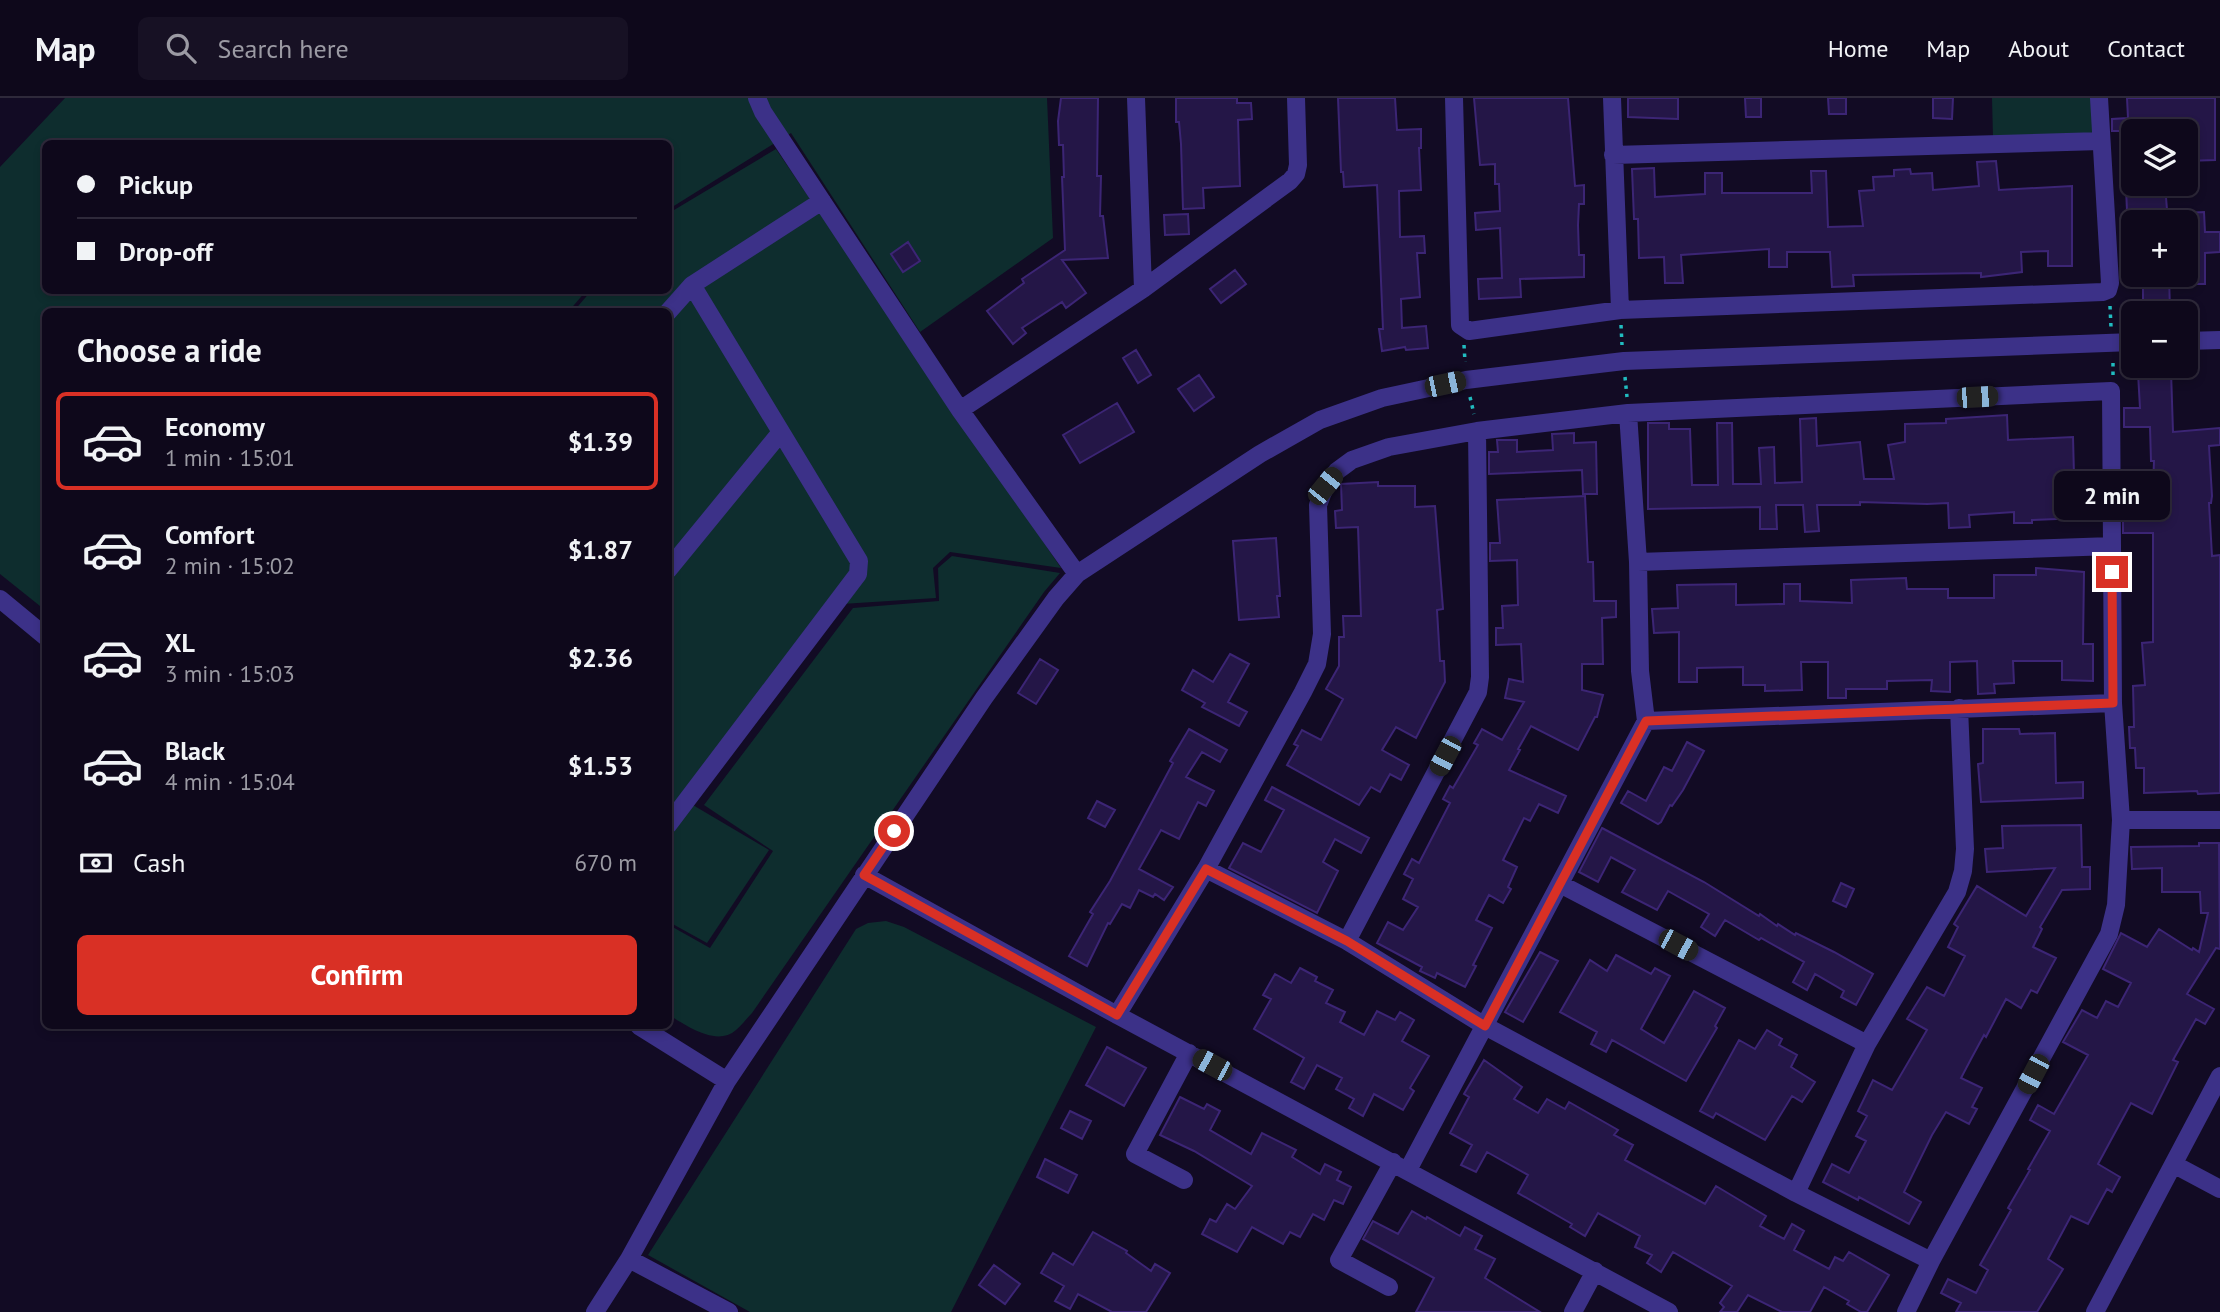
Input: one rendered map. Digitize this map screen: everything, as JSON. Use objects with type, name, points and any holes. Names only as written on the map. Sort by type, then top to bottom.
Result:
[{"type":"street","points":[[757,98],[763,112],[960,410],[1077,574]]},
{"type":"street","points":[[1136,98],[1143,289]]},
{"type":"street","points":[[960,410],[1143,289],[1248,213],[1296,174],[1296,98]]},
{"type":"street","points":[[1454,98],[1460,325],[1469,331],[1620,310],[2103,292],[2108,290],[2110,283],[2099,98]]},
{"type":"street","points":[[1612,98],[1620,310]]},
{"type":"street","points":[[1613,155],[2101,141]]},
{"type":"street","points":[[672,308],[692,285],[822,201]]},
{"type":"street","points":[[672,820],[858,574],[859,561],[692,285]]},
{"type":"street","points":[[2198,341],[2220,340]]},
{"type":"street","points":[[595,1312],[629,1259],[727,1081],[992,687],[1056,598],[1077,574],[1284,440],[1320,420],[1394,395],[1466,380],[1624,361],[2121,342]]},
{"type":"street","points":[[1117,1015],[1206,869],[1317,664],[1322,634],[1318,505],[1325,486],[1337,471],[1352,460],[1389,447],[1477,431],[1628,413],[2111,391],[2113,703],[2121,820],[2116,905],[2109,934],[1906,1312]]},
{"type":"street","points":[[1389,1287],[1339,1261],[1485,1026],[1646,721],[1640,671],[1638,562],[1628,413]]},
{"type":"street","points":[[1347,941],[1478,692],[1477,431]]},
{"type":"street","points":[[672,565],[781,432]]},
{"type":"street","points":[[1638,562],[2112,546]]},
{"type":"street","points":[[0,599],[42,633]]},
{"type":"street","points":[[1646,721],[2113,703]]},
{"type":"street","points":[[1796,1193],[1867,1044],[1957,892],[1965,849],[1959,708]]},
{"type":"street","points":[[2121,820],[2220,820]]},
{"type":"street","points":[[1206,869],[1347,941],[1485,1026],[1796,1193],[1931,1262]]},
{"type":"street","points":[[864,875],[1117,1015],[1669,1312]]},
{"type":"street","points":[[1560,884],[1867,1044]]},
{"type":"street","points":[[644,1029],[727,1081]]},
{"type":"street","points":[[1184,1180],[1135,1154],[1189,1053]]},
{"type":"street","points":[[2095,1312],[2220,1076]]},
{"type":"street","points":[[2175,1165],[2220,1188]]},
{"type":"street","points":[[629,1259],[729,1312]]},
{"type":"street","points":[[1573,1312],[1595,1272]]},
{"type":"green space","points":[[65,98],[1047,98],[1053,238],[920,332],[791,133],[672,207],[672,140],[42,140],[42,294],[583,294],[571,308],[42,308],[42,608],[0,574],[0,167]]},
{"type":"green space","points":[[1992,98],[2092,98],[2093,135],[1993,137]]},
{"type":"green space","points":[[776,149],[1061,568],[950,552],[933,568],[936,598],[826,605],[681,798],[769,850],[707,943],[672,924],[672,308],[576,308],[588,294],[672,294],[672,211]]},
{"type":"green space","points":[[952,556],[1060,573],[1044,592],[752,1013],[728,1035],[711,1036],[684,1024],[672,1017],[672,927],[710,948],[773,851],[704,805],[853,608],[939,601],[938,568]]},
{"type":"green space","points":[[886,921],[904,927],[1096,1027],[951,1312],[750,1312],[648,1255],[856,929],[868,923]]},
{"type":"building","points":[[1061,98],[1098,98],[1097,176],[1101,176],[1100,216],[1103,216],[1108,258],[1062,260],[1086,293],[1066,308],[1062,302],[1022,328],[1026,333],[1013,344],[987,311],[1024,283],[1022,279],[1065,250],[1063,145],[1059,145],[1058,121]]},
{"type":"building","points":[[1176,98],[1237,98],[1237,103],[1251,103],[1252,119],[1238,120],[1240,186],[1203,188],[1204,208],[1183,209]]},
{"type":"building","points":[[1338,98],[1395,98],[1397,130],[1421,129],[1421,190],[1399,191],[1400,237],[1424,236],[1425,253],[1417,253],[1420,297],[1401,299],[1402,328],[1426,326],[1428,348],[1406,350],[1405,347],[1382,351],[1379,329],[1383,329],[1377,185],[1344,187]]},
{"type":"building","points":[[1474,98],[1568,98],[1575,186],[1584,185],[1584,204],[1579,204],[1578,225],[1579,255],[1584,255],[1584,277],[1520,279],[1521,297],[1479,299],[1478,279],[1502,278],[1500,228],[1476,230],[1475,213],[1500,211],[1499,184],[1495,184],[1495,164],[1480,165]]},
{"type":"building","points":[[1628,98],[1678,98],[1678,119],[1628,117]]},
{"type":"building","points":[[1745,98],[1761,98],[1761,117],[1746,117]]},
{"type":"building","points":[[1828,98],[1846,98],[1846,114],[1829,114]]},
{"type":"building","points":[[1933,98],[1953,98],[1952,119],[1933,118]]},
{"type":"building","points":[[2127,98],[2215,98],[2215,160],[2198,161],[2198,119],[2121,119],[2121,145],[2120,131],[2112,131],[2112,119],[2128,118]]},
{"type":"building","points":[[1996,161],[1999,190],[2072,186],[2072,266],[2048,266],[2048,251],[2021,252],[2022,272],[1981,277],[1981,273],[1853,275],[1854,286],[1832,287],[1830,252],[1787,252],[1787,267],[1769,267],[1769,249],[1681,255],[1683,283],[1665,283],[1664,257],[1639,258],[1632,169],[1654,168],[1655,197],[1705,194],[1705,173],[1722,173],[1722,193],[1812,193],[1811,171],[1826,171],[1828,227],[1863,226],[1859,191],[1874,190],[1873,177],[1894,176],[1894,170],[1910,169],[1911,174],[1932,173],[1933,190],[1979,186],[1977,162]]},
{"type":"building","points":[[2126,196],[2166,196],[2167,210],[2127,210]]},
{"type":"building","points":[[2198,212],[2204,212],[2205,232],[2220,232],[2220,252],[2205,253],[2205,284],[2198,284]]},
{"type":"building","points":[[1188,214],[1189,234],[1165,235],[1164,215]]},
{"type":"building","points":[[908,242],[920,261],[903,272],[891,254]]},
{"type":"building","points":[[1235,270],[1246,284],[1221,303],[1210,289]]},
{"type":"building","points":[[2143,287],[2169,287],[2170,301],[2143,301]]},
{"type":"building","points":[[1136,350],[1151,375],[1138,383],[1123,358]]},
{"type":"building","points":[[1199,375],[1214,397],[1194,411],[1178,389]]},
{"type":"building","points":[[2138,378],[2171,378],[2173,432],[2220,428],[2220,445],[2209,446],[2212,496],[2209,503],[2212,556],[2220,555],[2220,793],[2144,793],[2144,768],[2136,768],[2135,748],[2130,748],[2129,727],[2134,727],[2133,686],[2145,685],[2142,643],[2153,642],[2153,533],[2123,533],[2123,515],[2152,514],[2154,461],[2151,461],[2150,427],[2124,427],[2124,408],[2140,408]]},
{"type":"building","points":[[1117,403],[1134,432],[1080,463],[1063,435]]},
{"type":"building","points":[[2007,415],[2008,440],[2073,437],[2074,475],[2079,475],[2081,518],[2014,523],[2014,512],[1969,515],[1970,527],[1949,528],[1948,503],[1860,502],[1860,505],[1817,505],[1819,531],[1805,532],[1803,505],[1776,505],[1777,529],[1760,529],[1760,507],[1648,509],[1648,423],[1669,423],[1669,429],[1690,429],[1692,485],[1718,485],[1717,423],[1732,423],[1733,484],[1761,484],[1759,448],[1774,447],[1775,483],[1802,482],[1800,419],[1816,418],[1817,446],[1860,442],[1864,479],[1894,479],[1888,445],[1905,442],[1905,424],[1946,423],[1946,419]]},
{"type":"building","points":[[1574,433],[1574,443],[1596,442],[1597,494],[1583,494],[1582,470],[1489,474],[1489,452],[1498,452],[1497,440],[1517,440],[1517,452],[1553,450],[1552,434]]},
{"type":"building","points":[[1378,482],[1378,486],[1415,486],[1415,507],[1435,506],[1443,609],[1437,610],[1440,661],[1444,661],[1445,682],[1416,738],[1396,727],[1382,750],[1409,765],[1401,780],[1390,774],[1380,792],[1371,787],[1359,805],[1287,765],[1298,746],[1294,744],[1302,730],[1321,740],[1343,699],[1326,689],[1339,666],[1339,637],[1344,637],[1343,616],[1361,616],[1358,527],[1336,528],[1335,511],[1342,510],[1341,484]]},
{"type":"building","points":[[1585,496],[1588,562],[1593,562],[1594,601],[1616,601],[1616,617],[1602,618],[1603,664],[1582,664],[1582,690],[1603,695],[1597,717],[1578,750],[1531,726],[1518,749],[1520,750],[1509,770],[1566,796],[1558,813],[1539,804],[1530,821],[1524,818],[1503,860],[1517,867],[1508,887],[1511,889],[1503,903],[1489,895],[1476,920],[1492,928],[1465,987],[1437,973],[1435,978],[1420,971],[1422,967],[1377,943],[1388,922],[1403,930],[1418,907],[1403,899],[1413,879],[1404,874],[1412,859],[1419,863],[1450,803],[1443,799],[1450,786],[1453,788],[1478,745],[1474,743],[1482,729],[1502,740],[1524,702],[1505,698],[1509,679],[1523,682],[1521,644],[1496,645],[1496,628],[1503,628],[1502,606],[1518,605],[1517,560],[1490,561],[1490,543],[1500,543],[1497,500]]},
{"type":"building","points":[[1276,538],[1279,617],[1239,620],[1233,541]]},
{"type":"building","points":[[2036,568],[2084,572],[2083,644],[2093,644],[2093,681],[2062,680],[2062,661],[2013,661],[2014,683],[1994,684],[1995,693],[1978,694],[1977,661],[1950,662],[1950,692],[1931,691],[1932,680],[1887,681],[1887,689],[1846,689],[1846,698],[1828,698],[1828,662],[1801,662],[1802,690],[1765,691],[1765,685],[1743,685],[1743,667],[1697,668],[1697,682],[1679,682],[1679,632],[1654,633],[1652,609],[1678,608],[1677,585],[1736,584],[1736,605],[1784,604],[1784,584],[1800,584],[1800,601],[1852,603],[1851,580],[1906,578],[1907,589],[1948,589],[1948,598],[1994,598],[1994,575],[2036,575]]},
{"type":"building","points":[[1230,654],[1249,664],[1228,702],[1247,712],[1239,726],[1202,707],[1205,703],[1182,690],[1193,670],[1213,682]]},
{"type":"building","points":[[1040,659],[1058,670],[1036,704],[1018,693]]},
{"type":"building","points":[[1189,729],[1227,750],[1220,762],[1202,752],[1186,777],[1214,791],[1206,806],[1198,802],[1179,839],[1161,830],[1139,869],[1173,887],[1164,900],[1155,894],[1153,897],[1139,890],[1130,908],[1122,904],[1110,924],[1108,923],[1087,966],[1069,956]]},
{"type":"building","points":[[1983,729],[2019,729],[2020,734],[2055,733],[2056,783],[2083,782],[2083,798],[1981,802],[1978,764],[1983,763]]},
{"type":"building","points":[[1687,742],[1704,751],[1683,790],[1672,806],[1670,805],[1661,822],[1658,824],[1621,803],[1628,791],[1646,801],[1664,767],[1672,771]]},
{"type":"building","points":[[1272,787],[1369,838],[1361,853],[1335,839],[1323,862],[1338,871],[1317,913],[1229,868],[1243,843],[1261,852],[1284,810],[1265,800]]},
{"type":"building","points":[[1097,801],[1115,810],[1105,827],[1088,818]]},
{"type":"building","points":[[2081,825],[2082,867],[2090,867],[2090,889],[2062,890],[2040,927],[2042,929],[2033,947],[2056,958],[2037,993],[2031,990],[2021,1008],[2006,999],[1986,1037],[1984,1035],[1961,1078],[1982,1088],[1972,1107],[1977,1109],[1969,1124],[1946,1112],[1932,1135],[1904,1192],[1921,1202],[1909,1224],[1859,1197],[1858,1200],[1823,1182],[1832,1164],[1849,1173],[1866,1141],[1856,1136],[1867,1116],[1858,1111],[1873,1080],[1892,1090],[1927,1030],[1907,1019],[1927,987],[1944,996],[1965,956],[1948,947],[1958,927],[1954,924],[1977,886],[2026,916],[2055,868],[1987,872],[1985,849],[2003,848],[2002,826]]},
{"type":"building","points":[[1602,828],[1704,882],[1777,926],[1778,924],[1795,935],[1796,933],[1834,952],[1873,974],[1856,1005],[1841,997],[1844,991],[1815,974],[1807,990],[1793,982],[1804,962],[1725,920],[1715,936],[1701,927],[1709,914],[1668,891],[1657,910],[1622,892],[1635,870],[1611,857],[1598,882],[1579,872]]},
{"type":"building","points":[[2199,843],[2219,843],[2220,949],[2216,948],[2187,994],[2214,1009],[2205,1024],[2196,1019],[2173,1060],[2178,1062],[2152,1114],[2131,1103],[2098,1164],[2120,1177],[2112,1192],[2107,1189],[2088,1224],[2071,1216],[2048,1259],[2063,1269],[2037,1312],[1956,1312],[1961,1303],[1941,1293],[1948,1279],[1976,1293],[1988,1270],[1980,1265],[2050,1131],[2030,1120],[2038,1105],[2054,1114],[2088,1055],[2063,1042],[2082,1010],[2097,1018],[2106,1001],[2118,1007],[2131,983],[2103,969],[2121,933],[2147,947],[2159,929],[2199,952],[2208,913],[2201,913],[2200,892],[2162,892],[2162,868],[2132,869],[2131,847],[2199,846]]},
{"type":"building","points":[[1841,883],[1854,889],[1846,907],[1833,901]]},
{"type":"building","points":[[1540,952],[1558,961],[1523,1022],[1505,1012]]},
{"type":"building","points":[[1616,955],[1651,974],[1655,968],[1670,976],[1641,1029],[1664,1043],[1694,991],[1725,1008],[1715,1026],[1717,1028],[1686,1081],[1612,1040],[1606,1052],[1591,1044],[1597,1032],[1560,1012],[1590,960],[1607,971]]},
{"type":"building","points":[[1300,968],[1317,977],[1315,981],[1333,990],[1326,1003],[1345,1012],[1340,1022],[1364,1035],[1377,1011],[1395,1020],[1400,1012],[1414,1020],[1402,1041],[1429,1056],[1410,1088],[1414,1091],[1403,1110],[1374,1094],[1363,1116],[1349,1108],[1354,1099],[1336,1089],[1342,1078],[1317,1065],[1304,1089],[1291,1082],[1304,1058],[1254,1029],[1271,999],[1263,995],[1275,974],[1291,983]]},
{"type":"building","points":[[1767,1030],[1782,1039],[1779,1045],[1797,1055],[1791,1067],[1815,1082],[1802,1102],[1792,1096],[1765,1140],[1716,1113],[1713,1118],[1700,1111],[1739,1040],[1755,1049]]},
{"type":"building","points":[[1107,1047],[1146,1068],[1124,1106],[1086,1085]]},
{"type":"building","points":[[1484,1060],[1522,1087],[1514,1099],[1538,1113],[1547,1099],[1565,1109],[1569,1102],[1618,1130],[1614,1135],[1633,1145],[1625,1160],[1705,1204],[1716,1186],[1766,1216],[1760,1226],[1784,1239],[1792,1224],[1804,1231],[1794,1250],[1829,1269],[1835,1257],[1843,1261],[1849,1252],[1889,1275],[1867,1312],[1861,1312],[1847,1304],[1849,1301],[1824,1287],[1810,1312],[1782,1312],[1748,1295],[1737,1312],[1720,1312],[1724,1307],[1720,1303],[1732,1286],[1673,1252],[1661,1272],[1647,1263],[1652,1255],[1635,1247],[1640,1236],[1598,1213],[1585,1236],[1570,1227],[1572,1224],[1518,1193],[1528,1175],[1487,1152],[1476,1172],[1461,1165],[1472,1145],[1450,1133],[1469,1097],[1464,1094]]},
{"type":"building","points":[[1180,1097],[1204,1109],[1207,1104],[1220,1111],[1210,1130],[1251,1154],[1262,1133],[1296,1150],[1292,1157],[1320,1174],[1325,1164],[1341,1172],[1337,1180],[1351,1187],[1343,1204],[1334,1200],[1324,1220],[1313,1214],[1300,1237],[1290,1232],[1283,1244],[1252,1227],[1237,1252],[1202,1234],[1210,1219],[1216,1222],[1227,1204],[1235,1209],[1252,1186],[1194,1151],[1160,1135]]},
{"type":"building","points":[[1070,1111],[1091,1121],[1082,1139],[1061,1128]]},
{"type":"building","points":[[1045,1159],[1077,1175],[1068,1193],[1037,1177]]},
{"type":"building","points":[[1412,1211],[1460,1236],[1465,1227],[1482,1236],[1475,1249],[1495,1259],[1485,1278],[1540,1312],[1416,1312],[1434,1278],[1363,1239],[1373,1221],[1398,1234]]},
{"type":"building","points":[[1093,1232],[1127,1251],[1126,1253],[1151,1271],[1155,1264],[1170,1273],[1146,1312],[1112,1312],[1078,1294],[1070,1309],[1055,1301],[1064,1286],[1041,1273],[1053,1253],[1073,1265]]},
{"type":"building","points":[[994,1265],[1020,1284],[1005,1304],[979,1285]]},
{"type":"route","points":[[894,831],[864,875],[1117,1015],[1206,869],[1347,941],[1485,1026],[1646,721],[2113,703],[2112,572]]}]
